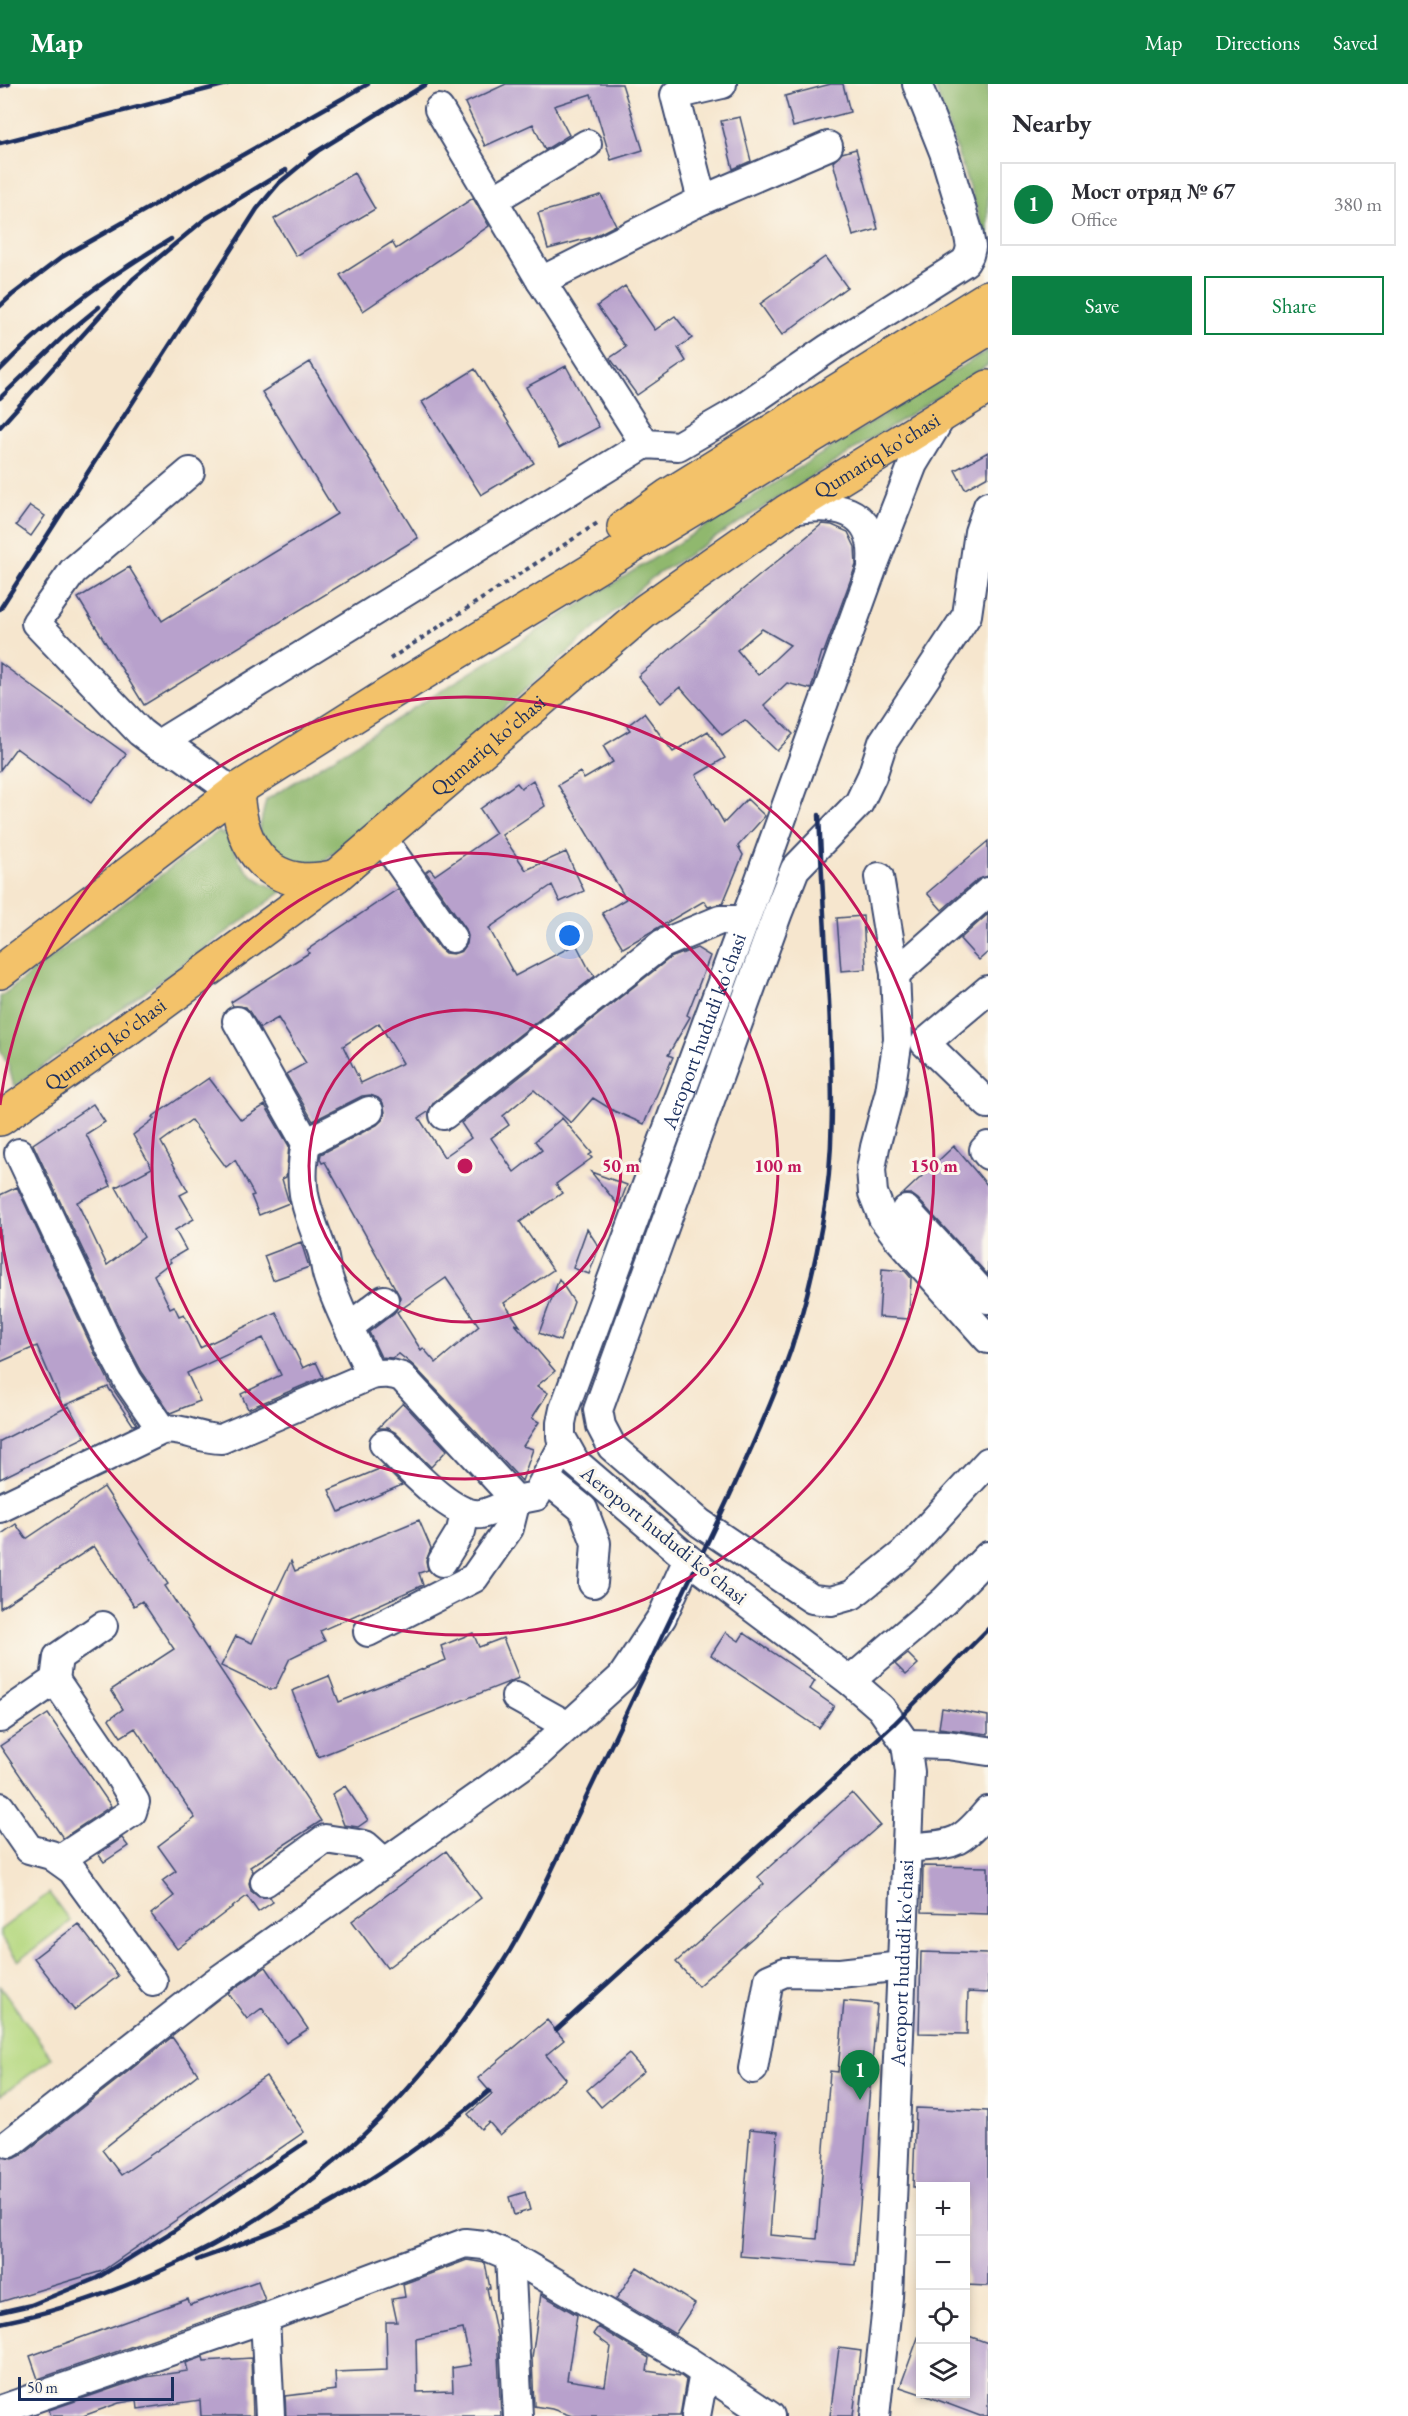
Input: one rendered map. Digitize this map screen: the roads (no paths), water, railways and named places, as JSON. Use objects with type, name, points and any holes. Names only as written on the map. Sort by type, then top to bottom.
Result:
[{"type":"main road","points":[[0,972],[386,679],[669,495],[988,297]]},
{"type":"main road","points":[[386,679],[988,329]]},
{"type":"main road","name":"Qumariq ko'chasi","points":[[0,1119],[129,1028],[336,876],[645,611],[787,512],[988,387]]},
{"type":"main road","points":[[237,790],[240,818],[249,844],[271,870],[290,879],[302,881],[336,876]]},
{"type":"street","points":[[702,200],[675,95],[722,84]]},
{"type":"street","points":[[170,750],[196,721],[645,444],[678,446],[687,441],[730,416],[829,348],[964,262],[971,247],[968,231],[944,152],[917,84]]},
{"type":"street","points":[[439,109],[542,281],[645,444]]},
{"type":"street","points":[[493,200],[586,144]]},
{"type":"street","points":[[542,281],[702,200],[828,146]]},
{"type":"street","name":"Aeroport hududi ko'chasi","points":[[875,2416],[888,2297],[910,1772],[906,1744],[886,1713],[850,1681],[688,1559],[591,1478],[575,1462],[564,1444],[560,1428],[564,1409],[872,569],[913,464],[942,416]]},
{"type":"street","points":[[190,472],[73,571],[36,623],[140,732],[222,784],[237,790]]},
{"type":"street","points":[[988,506],[979,532],[967,615],[883,742],[872,776],[859,803],[795,869],[598,1410],[601,1426],[612,1447],[699,1523],[813,1599],[831,1601],[852,1595],[903,1554],[988,1462]]},
{"type":"street","name":"Aeroport hududi ko'chasi","points":[[787,512],[830,508],[857,517],[869,530],[872,538],[874,547],[872,569]]},
{"type":"street","points":[[382,838],[452,938]]},
{"type":"street","points":[[879,877],[894,974],[912,1041],[988,1104]]},
{"type":"street","points":[[894,974],[988,892]]},
{"type":"street","points":[[444,1115],[662,944],[720,920],[745,920]]},
{"type":"street","points":[[988,990],[912,1041],[890,1091],[872,1169],[873,1193],[883,1218],[988,1339]]},
{"type":"street","points":[[237,1021],[306,1143],[301,1168],[302,1193],[308,1217],[323,1253],[328,1278],[371,1375]]},
{"type":"street","points":[[306,1143],[369,1111]]},
{"type":"street","points":[[988,1146],[984,1150],[988,1155]]},
{"type":"street","points":[[19,1153],[111,1349],[128,1381],[162,1430]]},
{"type":"street","points":[[906,1210],[988,1299]]},
{"type":"street","points":[[350,1326],[384,1300]]},
{"type":"street","points":[[0,1508],[162,1430],[172,1428],[209,1439],[221,1439],[371,1375],[393,1373],[402,1377],[516,1500]]},
{"type":"street","points":[[384,1444],[450,1506],[465,1513],[482,1514],[516,1500],[536,1496],[564,1444]]},
{"type":"street","points":[[546,1479],[583,1509],[596,1544],[593,1583]]},
{"type":"street","points":[[368,1632],[474,1578],[509,1528],[516,1500]]},
{"type":"street","points":[[442,1562],[461,1531],[465,1513]]},
{"type":"street","points":[[850,1681],[944,1602],[988,1556]]},
{"type":"street","points":[[10,2143],[213,1984],[534,1757],[622,1677],[662,1617],[688,1559]]},
{"type":"street","points":[[59,1860],[132,1812],[135,1802],[55,1680],[58,1657],[103,1626]]},
{"type":"street","points":[[0,1718],[55,1680]]},
{"type":"street","points":[[516,1697],[568,1726]]},
{"type":"street","points":[[906,1744],[947,1745],[988,1750]]},
{"type":"street","points":[[0,1807],[29,1849],[51,1855],[72,1870],[153,1981]]},
{"type":"street","points":[[907,1848],[956,1843],[969,1834],[988,1811]]},
{"type":"street","points":[[265,1882],[325,1839],[365,1845],[384,1862]]},
{"type":"street","points":[[753,2069],[769,1979],[785,1972],[840,1973],[902,1966]]},
{"type":"street","points":[[0,2410],[265,2318],[465,2243],[484,2245],[510,2256],[704,2373],[770,2416]]},
{"type":"street","points":[[510,2256],[518,2416]]},
{"type":"street","points":[[265,2318],[270,2416]]},
{"type":"street","points":[[696,2416],[704,2373]]},
{"type":"railway","points":[[0,86],[9,84]]},
{"type":"railway","points":[[0,143],[227,84]]},
{"type":"railway","points":[[0,306],[62,257],[368,84]]},
{"type":"railway","points":[[311,155],[426,84]]},
{"type":"railway","points":[[0,609],[257,209],[279,183],[319,150]]},
{"type":"railway","points":[[0,427],[133,279],[205,219],[286,170]]},
{"type":"railway","points":[[0,370],[59,315],[125,268],[171,239]]},
{"type":"railway","points":[[0,398],[64,336],[99,307]]},
{"type":"railway","points":[[0,2323],[77,2303],[155,2273],[230,2236],[296,2192],[355,2143],[409,2088],[434,2059],[480,1997],[521,1931],[738,1476],[781,1377],[805,1301],[822,1224],[831,1141],[830,1029],[819,815]]},
{"type":"railway","points":[[556,2030],[894,1724],[988,1629]]},
{"type":"railway","points":[[197,2260],[259,2237],[320,2209],[407,2154],[489,2091]]},
{"type":"railway","points":[[0,2312],[31,2305],[97,2278],[175,2230],[306,2142]]},
{"type":"place","name":"Мост отряд № 67","points":[[860,2100]]}]
